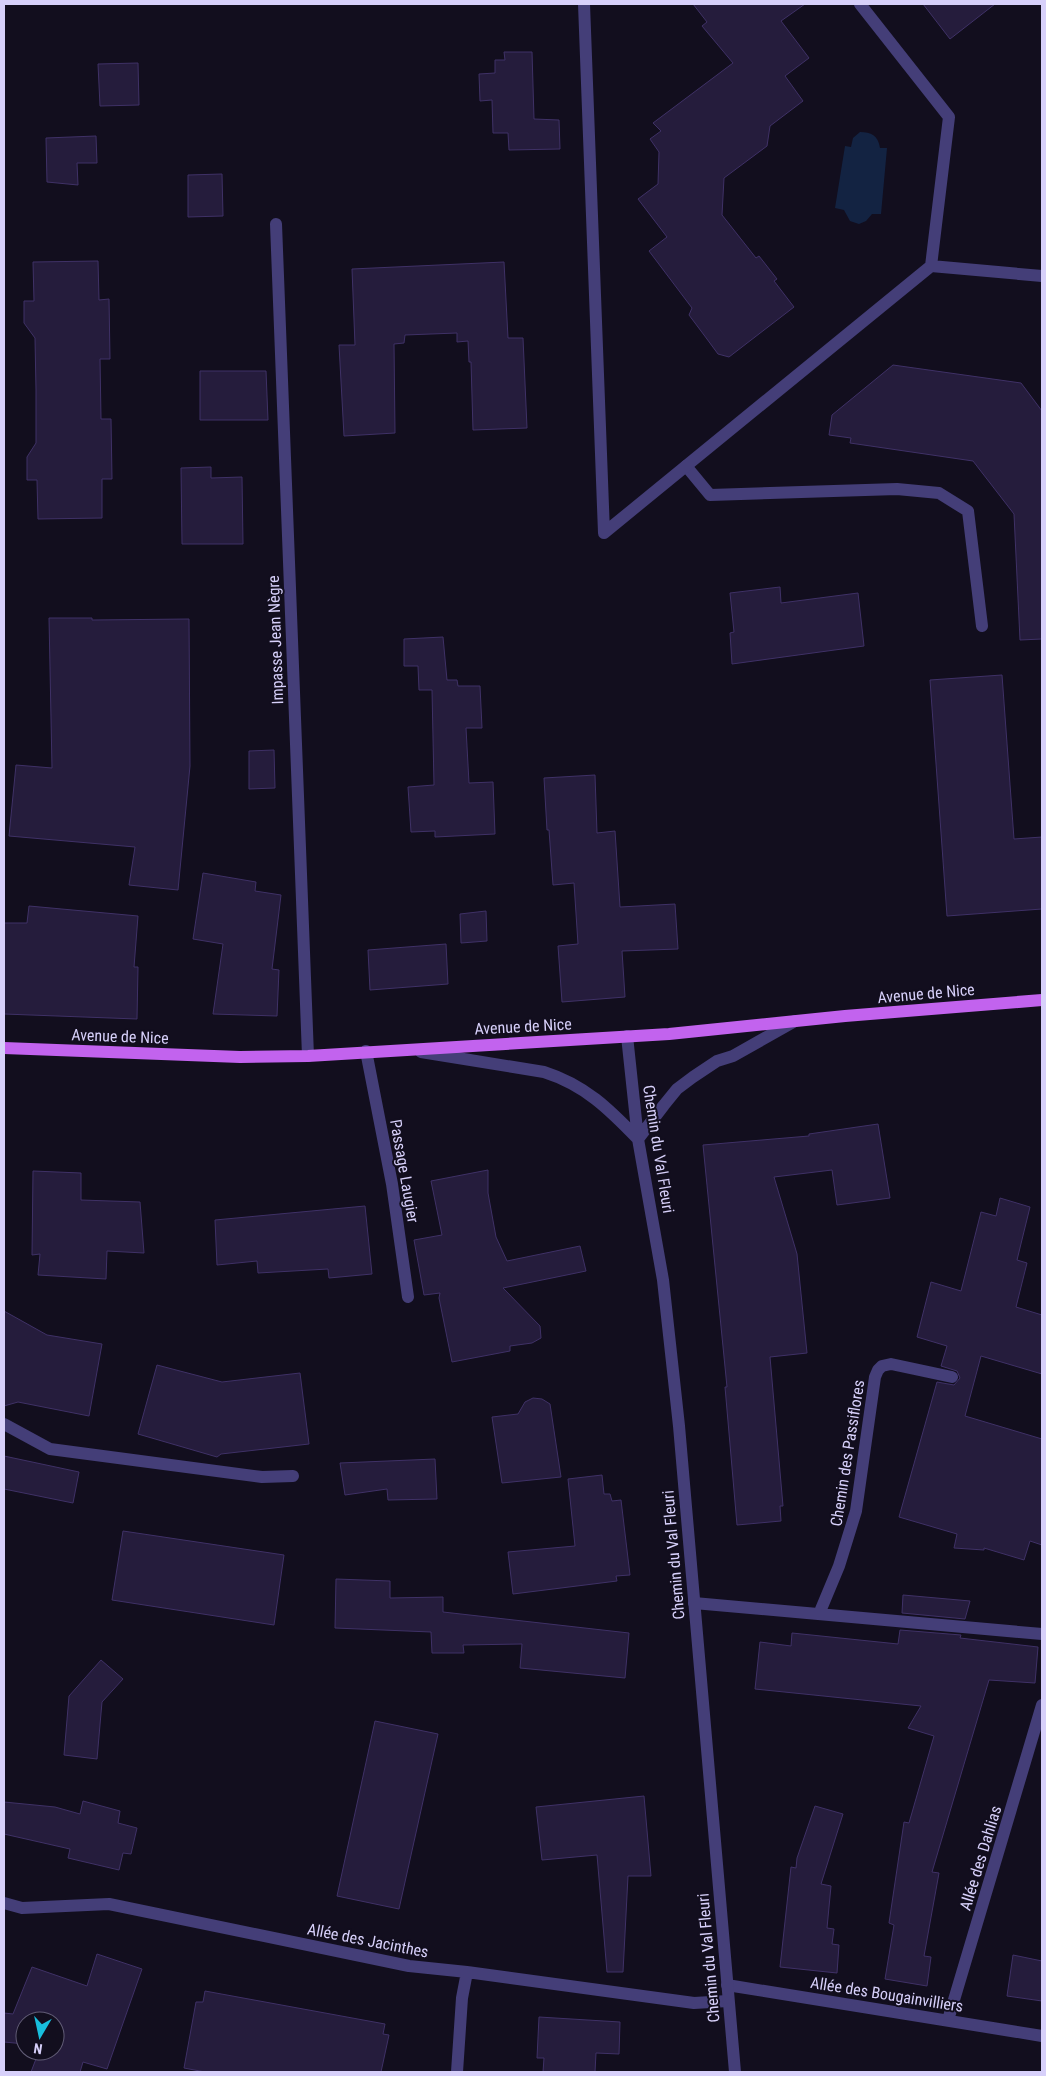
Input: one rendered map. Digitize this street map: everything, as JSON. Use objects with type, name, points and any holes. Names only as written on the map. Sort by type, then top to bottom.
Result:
[{"type":"main road","name":"Avenue de Nice","points":[[4,1048],[201,1056],[308,1056],[627,1036],[1042,1000]]},
{"type":"street","points":[[584,4],[604,533],[931,266],[949,117],[860,4]]},
{"type":"street","name":"Impasse Jean Nègre","points":[[276,224],[308,1056]]},
{"type":"street","points":[[931,266],[1042,276]]},
{"type":"street","points":[[686,466],[710,495],[897,489],[939,493],[968,512],[982,626]]},
{"type":"street","points":[[401,1049],[544,1072],[562,1077],[605,1105],[638,1139],[677,1089],[717,1061],[733,1056],[795,1021]]},
{"type":"street","name":"Chemin du Val Fleuri","points":[[627,1036],[638,1139],[663,1280],[679,1426],[735,2072]]},
{"type":"street","name":"Passage Laugier","points":[[366,1051],[392,1184],[408,1297]]},
{"type":"street","name":"Chemin des Passiflores","points":[[819,1614],[839,1566],[856,1511],[872,1394],[878,1370],[882,1366],[891,1364],[952,1377]]},
{"type":"street","points":[[4,1424],[50,1449],[262,1477],[292,1476]]},
{"type":"street","points":[[694,1604],[1042,1634]]},
{"type":"street","name":"Allée des Dahlias","points":[[948,2020],[1042,1705]]},
{"type":"street","name":"Allée des Jacinthes","points":[[4,1903],[22,1908],[109,1904],[409,1966],[467,1972],[694,2003],[728,2001]]},
{"type":"street","points":[[457,2072],[460,2053],[462,1998],[467,1972]]},
{"type":"street","name":"Allée des Bougainvilliers","points":[[727,1985],[1042,2036]]},
{"type":"water","points":[[860,132],[873,135],[878,140],[880,148],[887,148],[881,214],[872,214],[866,221],[859,224],[850,221],[844,210],[835,208],[845,146],[851,147],[853,138]]},
{"type":"building","points":[[693,4],[805,4],[781,21],[809,58],[785,76],[803,101],[770,126],[767,146],[724,178],[722,215],[756,258],[759,256],[777,279],[774,281],[794,307],[729,357],[718,354],[689,315],[692,308],[649,251],[667,237],[638,199],[658,184],[659,152],[650,139],[661,131],[653,123],[733,63],[702,26],[707,22]]},
{"type":"building","points":[[923,4],[995,4],[950,39]]},
{"type":"building","points":[[504,52],[532,52],[534,119],[559,120],[560,149],[509,150],[508,133],[493,133],[492,100],[480,101],[479,74],[495,73],[495,60],[505,60]]},
{"type":"building","points":[[138,63],[139,105],[100,106],[98,64]]},
{"type":"building","points":[[96,136],[97,163],[77,163],[78,185],[47,182],[46,138]]},
{"type":"building","points":[[222,174],[223,216],[188,217],[188,175]]},
{"type":"building","points":[[98,261],[99,300],[109,299],[110,359],[100,359],[101,419],[111,419],[112,479],[102,479],[102,518],[38,519],[37,480],[27,480],[27,457],[36,443],[35,338],[24,323],[24,301],[34,301],[33,262]]},
{"type":"building","points":[[504,262],[508,338],[523,338],[527,428],[473,430],[471,362],[469,362],[468,341],[457,342],[457,333],[405,335],[404,343],[394,344],[395,433],[344,436],[339,345],[355,345],[352,269]]},
{"type":"building","points":[[893,365],[1021,383],[1042,411],[1042,639],[1020,640],[1014,514],[973,461],[850,443],[851,438],[829,435],[832,415]]},
{"type":"building","points":[[200,371],[266,371],[268,420],[200,420]]},
{"type":"building","points":[[211,467],[211,478],[242,477],[243,544],[182,544],[181,468]]},
{"type":"building","points":[[780,587],[781,603],[858,593],[864,646],[732,664],[730,633],[734,632],[730,593]]},
{"type":"building","points":[[49,618],[92,618],[92,620],[189,619],[190,766],[178,890],[129,885],[135,847],[9,836],[16,765],[52,768]]},
{"type":"building","points":[[443,637],[447,680],[457,680],[458,686],[480,686],[482,728],[466,728],[469,783],[493,782],[495,834],[435,837],[435,831],[411,832],[408,787],[434,785],[432,690],[419,690],[418,666],[404,666],[404,639]]},
{"type":"building","points":[[1002,675],[1014,839],[1042,837],[1042,909],[947,916],[930,680]]},
{"type":"building","points":[[274,750],[275,788],[249,789],[249,751]]},
{"type":"building","points":[[595,775],[597,833],[615,831],[620,907],[675,904],[678,949],[622,951],[625,997],[562,1002],[558,946],[578,944],[574,883],[553,885],[544,778]]},
{"type":"building","points":[[203,873],[256,882],[255,891],[281,895],[272,969],[279,970],[277,1016],[213,1014],[223,944],[193,939]]},
{"type":"building","points":[[29,906],[138,916],[134,967],[138,967],[137,1019],[4,1014],[4,923],[27,923]]},
{"type":"building","points":[[486,911],[487,941],[461,943],[460,914]]},
{"type":"building","points":[[446,944],[448,984],[370,990],[368,950]]},
{"type":"building","points":[[878,1124],[890,1198],[837,1205],[832,1170],[774,1177],[797,1254],[807,1353],[770,1357],[783,1506],[780,1506],[781,1521],[737,1525],[725,1387],[727,1387],[703,1145],[809,1136],[809,1134]]},
{"type":"building","points":[[488,1170],[488,1193],[496,1237],[507,1261],[580,1246],[586,1271],[503,1288],[540,1326],[541,1338],[532,1343],[510,1346],[510,1351],[452,1362],[439,1298],[440,1293],[424,1295],[414,1240],[442,1235],[431,1181]]},
{"type":"building","points":[[33,1171],[81,1173],[81,1200],[140,1202],[144,1253],[107,1251],[106,1279],[38,1275],[40,1254],[32,1255]]},
{"type":"building","points":[[1000,1198],[1030,1207],[1017,1260],[1027,1263],[1016,1307],[1042,1315],[1042,1374],[981,1356],[965,1416],[1042,1439],[1042,1545],[1030,1541],[1024,1560],[984,1548],[984,1550],[954,1548],[957,1534],[899,1517],[937,1382],[954,1385],[960,1378],[957,1371],[941,1366],[947,1346],[917,1337],[931,1282],[961,1291],[981,1212],[996,1216]]},
{"type":"building","points":[[365,1206],[372,1274],[329,1278],[328,1269],[258,1273],[257,1261],[217,1265],[215,1220]]},
{"type":"building","points":[[4,1311],[47,1335],[102,1344],[89,1416],[18,1402],[4,1406]]},
{"type":"building","points":[[157,1365],[222,1382],[300,1373],[309,1444],[221,1454],[217,1457],[138,1434]]},
{"type":"building","points":[[533,1398],[542,1399],[550,1404],[561,1477],[502,1483],[492,1417],[518,1414],[525,1402]]},
{"type":"building","points":[[4,1456],[79,1472],[73,1503],[4,1489]]},
{"type":"building","points":[[435,1459],[437,1499],[388,1500],[387,1489],[345,1495],[340,1463]]},
{"type":"building","points":[[602,1475],[604,1494],[610,1494],[612,1501],[621,1500],[630,1575],[616,1576],[617,1581],[513,1594],[508,1552],[575,1546],[568,1479]]},
{"type":"building","points":[[123,1531],[284,1555],[274,1625],[112,1600]]},
{"type":"building","points":[[336,1579],[390,1581],[390,1598],[443,1597],[443,1612],[629,1633],[625,1678],[520,1668],[522,1644],[463,1645],[464,1653],[432,1653],[431,1632],[335,1628]]},
{"type":"building","points":[[903,1595],[970,1601],[965,1619],[902,1613]]},
{"type":"building","points":[[900,1630],[961,1635],[960,1638],[1038,1647],[1035,1683],[989,1680],[932,1872],[939,1873],[924,1956],[931,1957],[927,1986],[885,1979],[894,1925],[889,1923],[904,1822],[909,1823],[934,1736],[908,1728],[921,1706],[755,1689],[760,1642],[791,1646],[792,1633],[898,1644]]},
{"type":"building","points":[[101,1660],[123,1679],[102,1702],[97,1759],[64,1755],[69,1696]]},
{"type":"building","points":[[375,1721],[438,1734],[399,1909],[337,1896]]},
{"type":"building","points":[[644,1796],[651,1876],[628,1876],[623,1972],[607,1972],[597,1855],[542,1860],[536,1807]]},
{"type":"building","points":[[83,1801],[120,1811],[118,1823],[137,1828],[131,1854],[123,1853],[119,1870],[68,1858],[70,1849],[4,1834],[4,1802],[55,1807],[80,1814]]},
{"type":"building","points":[[815,1806],[843,1814],[821,1884],[831,1886],[827,1928],[834,1929],[832,1944],[839,1945],[837,1973],[780,1967],[791,1867],[796,1868],[797,1858]]},
{"type":"building","points":[[97,1954],[142,1969],[107,2069],[83,2062],[80,2072],[31,2072],[35,2061],[65,2061],[65,2011],[15,2011],[15,2043],[4,2042],[4,2013],[13,2014],[32,1967],[87,1986]]},
{"type":"building","points":[[1013,1955],[1042,1961],[1042,2001],[1007,1996]]},
{"type":"building","points":[[205,1991],[385,2024],[383,2034],[389,2035],[381,2072],[205,2072],[184,2068],[196,2002],[203,2002]]},
{"type":"building","points":[[539,2017],[620,2022],[619,2054],[596,2053],[595,2072],[543,2072],[544,2058],[537,2058]]}]
